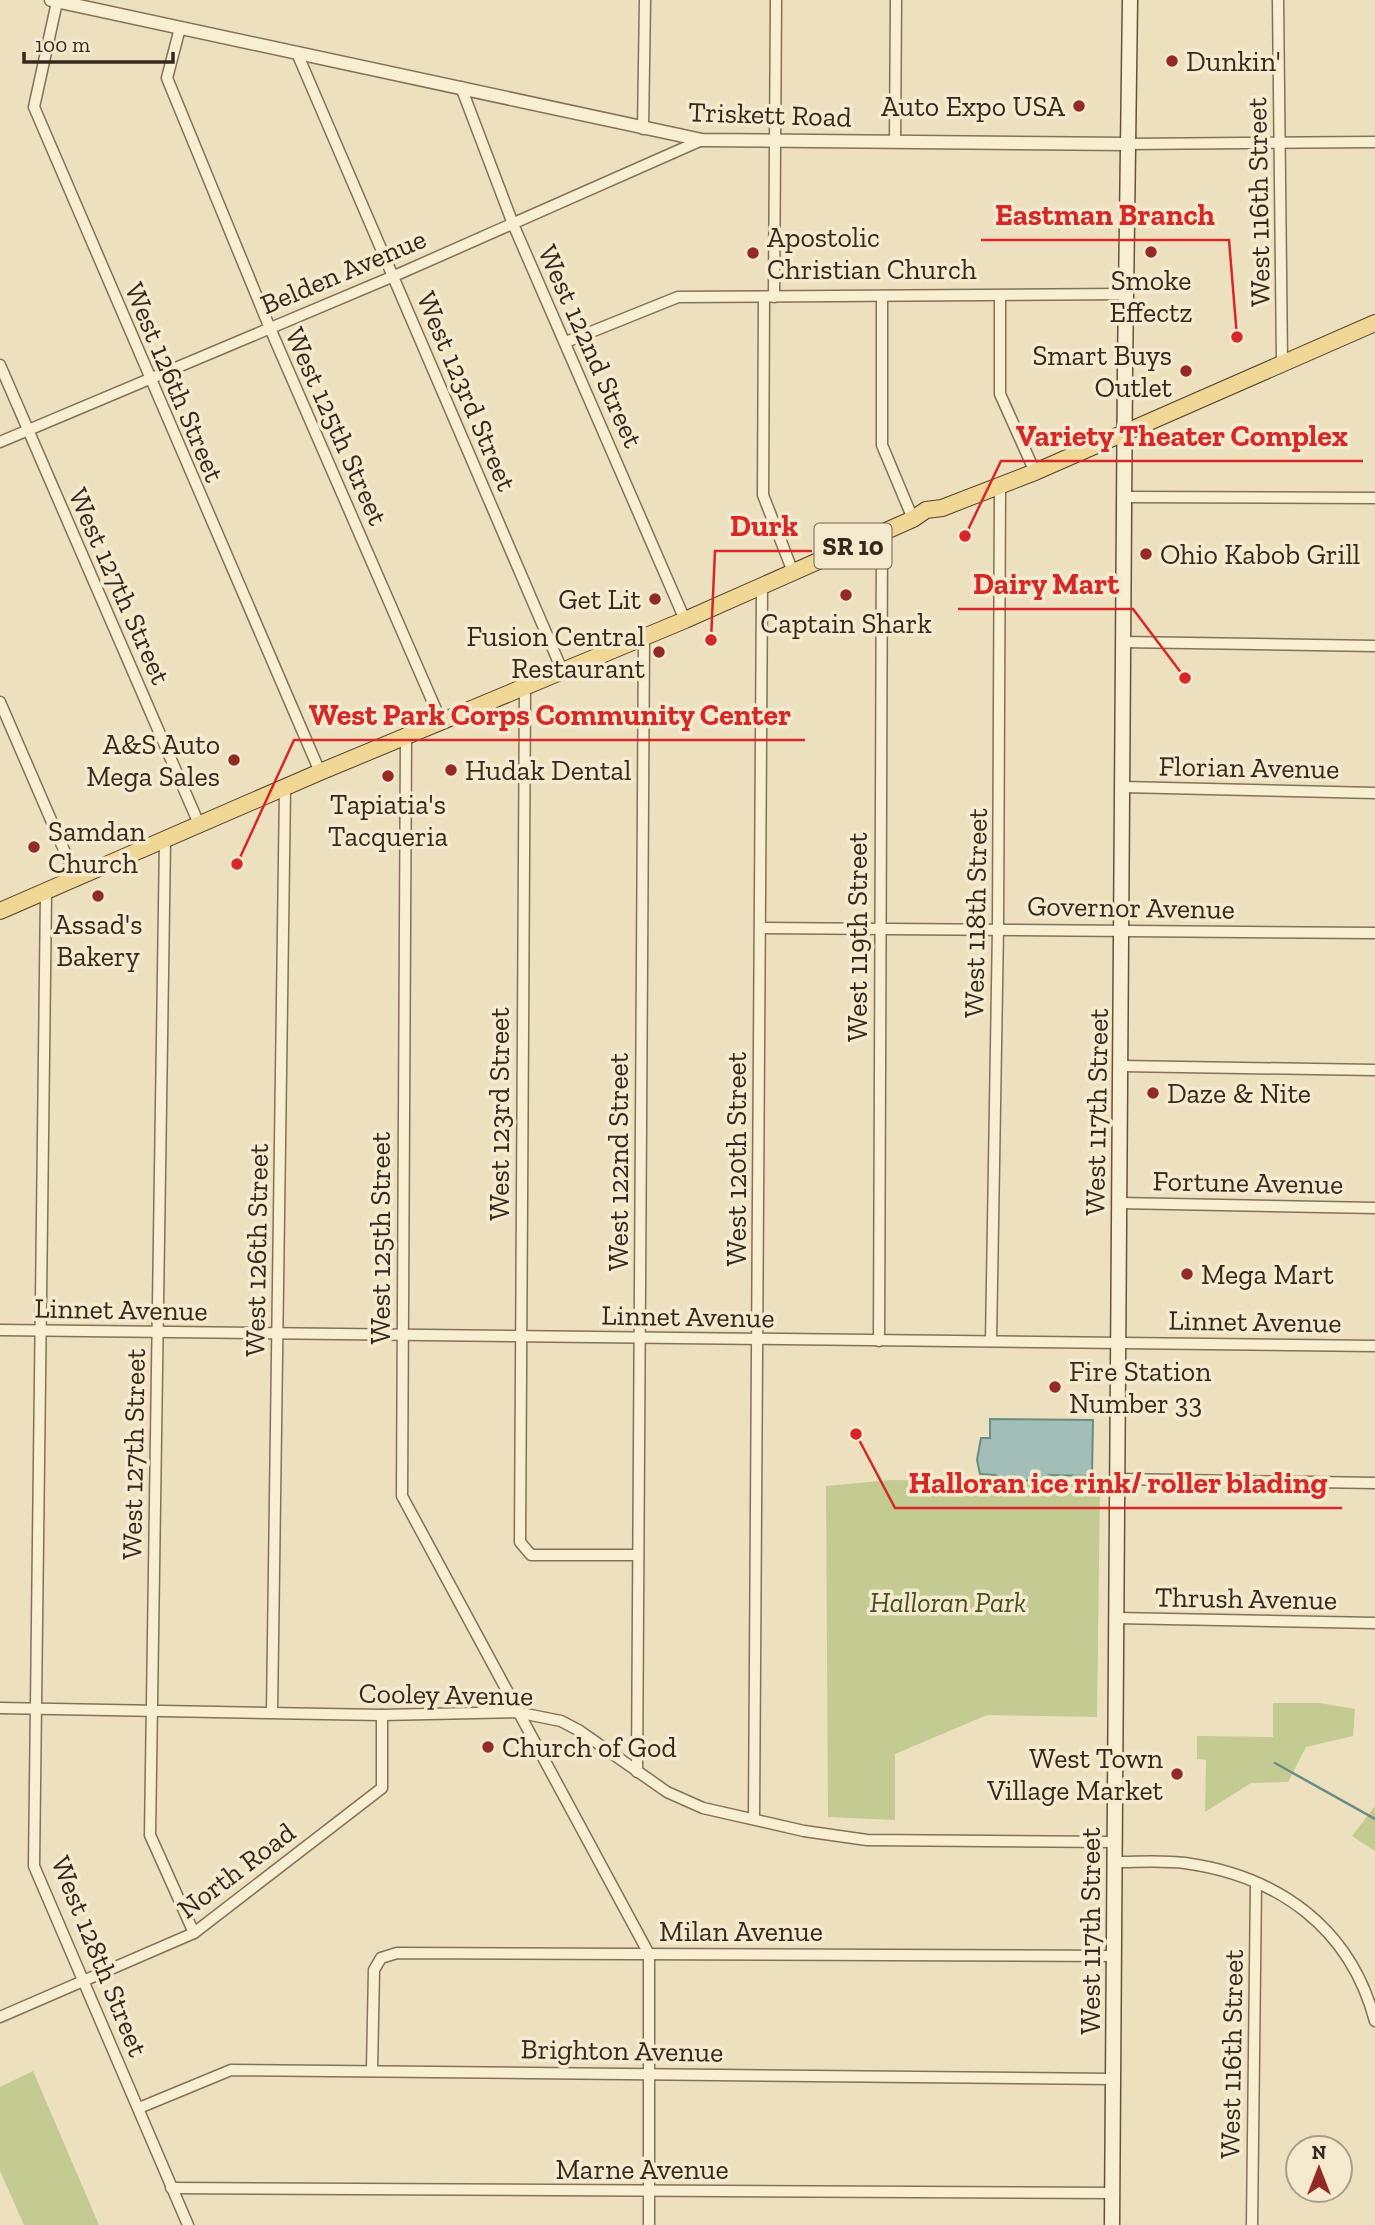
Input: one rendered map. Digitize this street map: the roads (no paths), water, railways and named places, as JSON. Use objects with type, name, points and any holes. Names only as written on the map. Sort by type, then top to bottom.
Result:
[{"type":"main road","name":"West 117th Street","points":[[1112,2225],[1130,0]]},
{"type":"main road","name":"SR 10","points":[[0,911],[320,772],[685,620],[913,519],[926,510],[942,508],[1035,472],[1375,323]]},
{"type":"street","points":[[643,129],[645,0]]},
{"type":"street","points":[[776,0],[776,140],[763,495],[793,572]]},
{"type":"street","points":[[895,142],[896,0]]},
{"type":"street","name":"West 116th Street","points":[[1278,0],[1282,363]]},
{"type":"street","name":"Triskett Road","points":[[54,1],[702,140],[1128,144],[1375,142]]},
{"type":"street","name":"West 126th Street","points":[[54,1],[34,107],[148,378],[320,772]]},
{"type":"street","name":"West 125th Street","points":[[180,28],[167,78],[269,326],[441,722]]},
{"type":"street","name":"West 123rd Street","points":[[297,53],[562,670]]},
{"type":"street","name":"West 122nd Street","points":[[461,87],[513,224],[685,620]]},
{"type":"street","name":"Belden Avenue","points":[[0,442],[269,326],[393,276],[702,140]]},
{"type":"street","points":[[566,342],[678,297],[1126,294]]},
{"type":"street","points":[[1000,296],[1000,394],[1035,472]]},
{"type":"street","points":[[882,297],[882,444],[913,519]]},
{"type":"street","name":"West 127th Street","points":[[0,365],[199,824]]},
{"type":"street","name":"West 118th Street","points":[[991,1341],[999,928],[1000,486]]},
{"type":"street","points":[[1125,496],[1375,498]]},
{"type":"street","name":"West 119th Street","points":[[879,1341],[882,533]]},
{"type":"street","name":"West 120th Street","points":[[754,1817],[762,586]]},
{"type":"street","name":"West 122nd Street","points":[[637,1772],[644,636]]},
{"type":"street","points":[[1123,642],[1375,646]]},
{"type":"street","name":"West 123rd Street","points":[[525,686],[520,1542],[530,1555],[637,1555]]},
{"type":"street","points":[[0,702],[76,880]]},
{"type":"street","name":"West 125th Street","points":[[406,736],[402,1496],[516,1712],[649,1954]]},
{"type":"street","name":"Florian Avenue","points":[[1123,787],[1375,793]]},
{"type":"street","name":"West 126th Street","points":[[272,1712],[285,788]]},
{"type":"street","name":"West 127th Street","points":[[164,840],[150,1835],[194,1933]]},
{"type":"street","name":"West 128th Street","points":[[46,893],[34,1866],[188,2225]]},
{"type":"street","name":"Governor Avenue","points":[[761,928],[1375,933]]},
{"type":"street","points":[[1121,1066],[1375,1070]]},
{"type":"street","name":"Fortune Avenue","points":[[1119,1203],[1375,1208]]},
{"type":"street","name":"Linnet Avenue","points":[[0,1330],[1375,1346]]},
{"type":"street","points":[[1118,1479],[1375,1483]]},
{"type":"street","name":"Thrush Avenue","points":[[1116,1618],[1375,1622]]},
{"type":"street","name":"Cooley Avenue","points":[[0,1708],[382,1715],[516,1712],[561,1721],[598,1742],[667,1792],[703,1808],[754,1817],[804,1831],[867,1840],[1115,1842]]},
{"type":"street","name":"North Road","points":[[0,2017],[194,1933],[382,1788],[382,1715]]},
{"type":"street","points":[[1115,1862],[1182,1863],[1220,1870],[1293,1899],[1322,1926],[1348,1956],[1368,1995],[1375,2021]]},
{"type":"street","name":"West 116th Street","points":[[1252,2225],[1256,1883]]},
{"type":"street","name":"Milan Avenue","points":[[372,2069],[374,1970],[381,1958],[397,1953],[1115,1956]]},
{"type":"street","points":[[649,1954],[649,2225]]},
{"type":"street","name":"Brighton Avenue","points":[[139,2108],[230,2070],[372,2069],[1113,2079]]},
{"type":"street","name":"Marne Avenue","points":[[171,2188],[1112,2193]]},
{"type":"water","points":[[990,1419],[1093,1420],[1092,1476],[1048,1475],[1047,1481],[1007,1480],[995,1475],[980,1474],[977,1460],[981,1438],[990,1438]]},
{"type":"waterway","points":[[1275,1763],[1375,1819]]},
{"type":"place","name":"Dunkin'","points":[[1172,61]]},
{"type":"place","name":"Auto Expo USA","points":[[1079,106]]},
{"type":"place","name":"Smoke Effectz","points":[[1151,252]]},
{"type":"place","name":"Apostolic Christian Church","points":[[753,253]]},
{"type":"place","name":"Eastman Branch","points":[[1237,337]]},
{"type":"place","name":"Smart Buys Outlet","points":[[1186,371]]},
{"type":"place","name":"Variety Theater Complex","points":[[965,536]]},
{"type":"place","name":"Ohio Kabob Grill","points":[[1146,554]]},
{"type":"place","name":"Captain Shark","points":[[846,595]]},
{"type":"place","name":"Get Lit","points":[[655,599]]},
{"type":"place","name":"Durk","points":[[711,640]]},
{"type":"place","name":"Fusion Central Restaurant","points":[[659,652]]},
{"type":"place","name":"Dairy Mart","points":[[1185,678]]},
{"type":"place","name":"A&S Auto Mega Sales","points":[[234,760]]},
{"type":"place","name":"Hudak Dental","points":[[451,770]]},
{"type":"place","name":"Tapiatia's Tacqueria","points":[[388,776]]},
{"type":"place","name":"Samdan Church","points":[[34,847]]},
{"type":"place","name":"West Park Corps Community Center","points":[[237,864]]},
{"type":"place","name":"Assad's Bakery","points":[[98,896]]},
{"type":"place","name":"Daze & Nite","points":[[1153,1093]]},
{"type":"place","name":"Mega Mart","points":[[1187,1274]]},
{"type":"place","name":"Fire Station Number 33","points":[[1055,1387]]},
{"type":"place","name":"Halloran ice rink/ roller blading","points":[[856,1434]]},
{"type":"place","name":"Church of God","points":[[488,1747]]},
{"type":"place","name":"West Town Village Market","points":[[1177,1774]]},
{"type":"park label","name":"Halloran Park","points":[[948,1602]]}]
